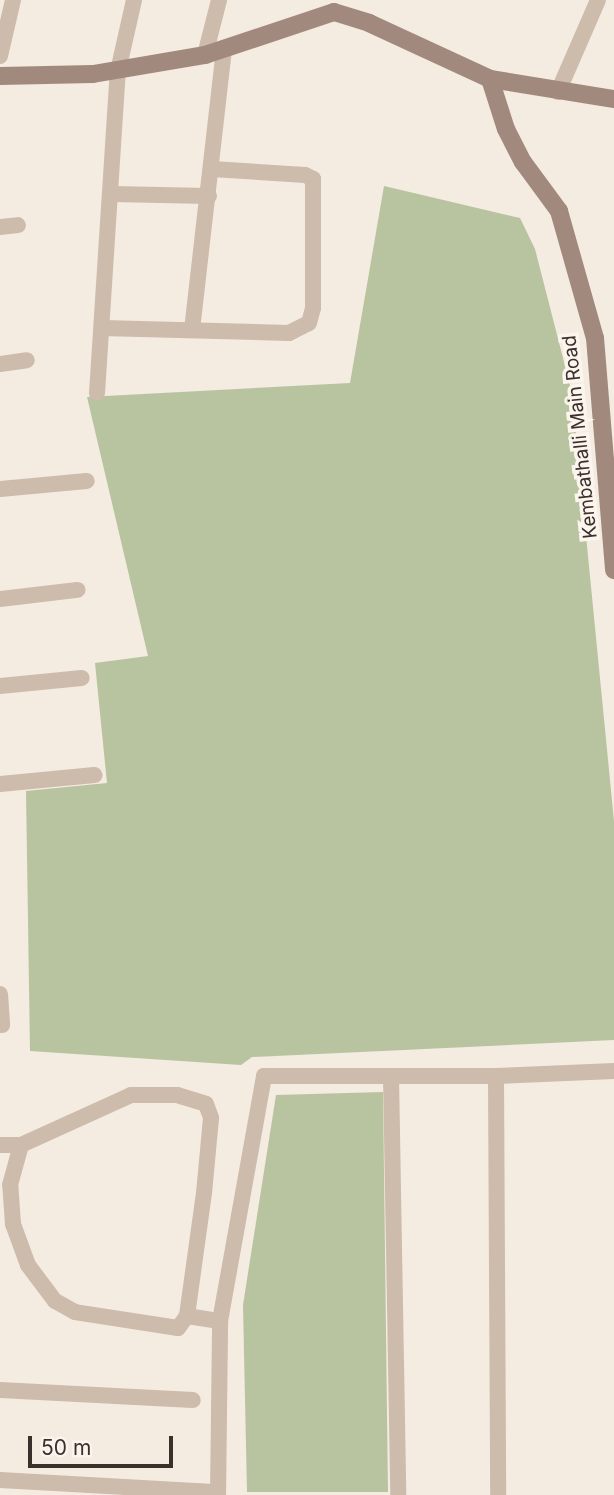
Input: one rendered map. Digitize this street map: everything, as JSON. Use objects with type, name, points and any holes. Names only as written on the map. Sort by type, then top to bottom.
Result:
[{"type":"street","points":[[0,56],[13,0]]},
{"type":"street","points":[[97,393],[118,71],[134,0]]},
{"type":"street","points":[[205,55],[219,0]]},
{"type":"street","points":[[558,92],[598,0]]},
{"type":"street","points":[[0,76],[118,71],[205,55],[224,51],[336,6],[490,79],[614,99]]},
{"type":"street","points":[[191,330],[209,196],[224,51]]},
{"type":"street","name":"Kembathalli Main Road","points":[[490,79],[506,128],[523,162],[559,211],[595,338],[614,570]]},
{"type":"street","points":[[102,328],[289,332],[309,323],[313,308],[313,179],[305,175],[212,169]]},
{"type":"street","points":[[111,194],[209,196]]},
{"type":"street","points":[[0,227],[18,225]]},
{"type":"street","points":[[0,364],[27,360]]},
{"type":"street","points":[[0,489],[88,481]]},
{"type":"street","points":[[0,599],[77,590]]},
{"type":"street","points":[[0,686],[82,678]]},
{"type":"street","points":[[0,784],[95,775]]},
{"type":"street","points":[[0,995],[2,1024]]},
{"type":"street","points":[[0,1480],[218,1494],[220,1321],[264,1076],[496,1076],[614,1071]]},
{"type":"street","points":[[391,1076],[398,1495]]},
{"type":"street","points":[[496,1076],[498,1495]]},
{"type":"street","points":[[0,1145],[21,1145],[131,1095],[177,1095],[206,1104],[211,1118],[205,1181],[187,1316],[178,1328],[169,1329],[75,1312],[55,1301],[28,1265],[13,1224],[10,1185],[21,1145]]},
{"type":"street","points":[[187,1316],[220,1321]]},
{"type":"street","points":[[0,1390],[193,1400]]},
{"type":"green space","points":[[384,186],[520,218],[535,249],[572,393],[614,821],[614,1040],[252,1057],[241,1065],[30,1051],[26,791],[107,783],[95,663],[148,656],[87,397],[350,383]]},
{"type":"green space","points":[[383,1092],[388,1492],[247,1492],[243,1305],[276,1095]]}]
